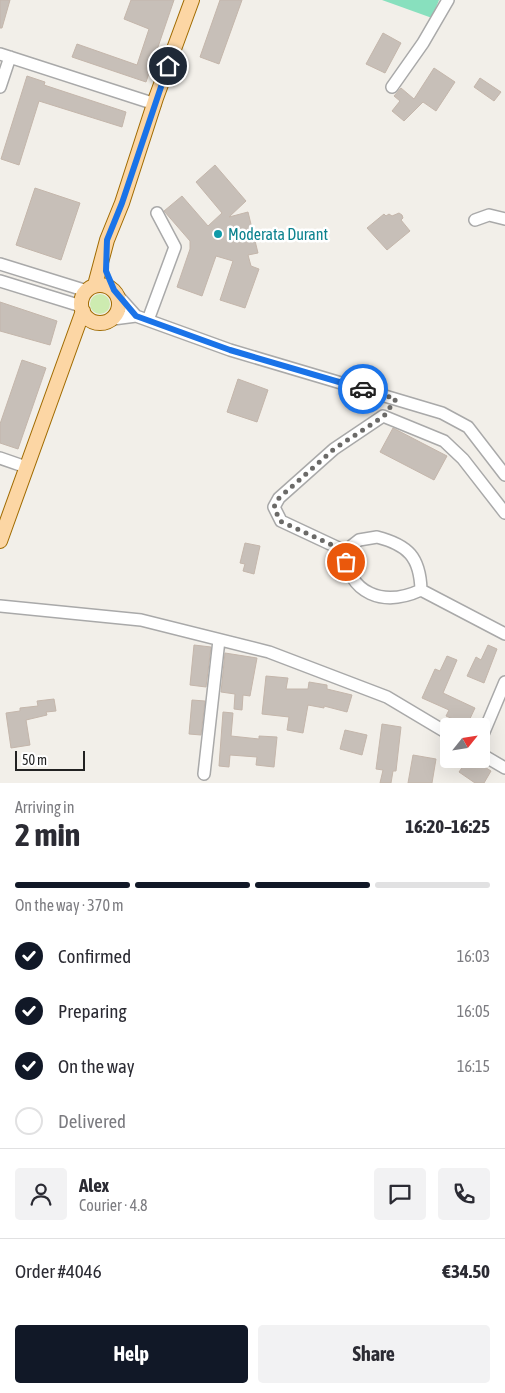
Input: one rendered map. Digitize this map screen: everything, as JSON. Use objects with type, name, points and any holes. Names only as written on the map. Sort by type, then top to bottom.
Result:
[{"type":"main road","points":[[0,541],[86,298],[122,203],[154,104],[192,0]]},
{"type":"main road","points":[[67,355],[82,334],[108,321],[119,309],[116,294],[106,271],[107,240]]},
{"type":"main road","points":[[86,298],[103,285],[116,294]]},
{"type":"main road","points":[[86,298],[90,320],[108,321]]},
{"type":"street","points":[[392,88],[423,43],[448,0]]},
{"type":"street","points":[[0,87],[5,55],[154,104]]},
{"type":"street","points":[[148,320],[175,247],[157,213]]},
{"type":"street","points":[[475,220],[489,215],[505,219]]},
{"type":"street","points":[[0,264],[86,298]]},
{"type":"street","points":[[0,271],[86,298]]},
{"type":"street","points":[[0,280],[86,298]]},
{"type":"street","points":[[116,294],[136,316]]},
{"type":"street","points":[[108,321],[136,316],[230,350],[442,413],[468,427],[505,475]]},
{"type":"street","points":[[345,551],[280,521],[274,507],[279,498],[334,449],[384,416],[396,399]]},
{"type":"street","points":[[384,416],[444,441],[463,459],[505,513]]},
{"type":"street","points":[[0,458],[26,467]]},
{"type":"street","points":[[345,551],[359,540],[377,537],[390,540],[404,547],[414,558],[420,575],[421,590]]},
{"type":"street","points":[[345,551],[346,562],[352,576],[360,588],[373,595],[386,598],[401,597],[421,590],[505,634]]},
{"type":"street","points":[[0,606],[141,620],[269,652],[388,697],[440,729]]},
{"type":"street","points":[[204,774],[219,640]]},
{"type":"street","points":[[490,718],[505,682]]},
{"type":"street","points":[[490,759],[505,768]]},
{"type":"green space","points":[[382,0],[439,0],[432,18]]},
{"type":"green space","points":[[100,294],[107,297],[110,304],[107,311],[100,314],[93,311],[90,304],[93,297]]},
{"type":"building","points":[[0,0],[10,0],[2,28],[0,28]]},
{"type":"building","points":[[131,0],[174,0],[146,82],[72,57],[77,44],[137,65],[149,29],[124,19]]},
{"type":"building","points":[[220,0],[242,0],[219,64],[200,57]]},
{"type":"building","points":[[383,33],[401,43],[385,73],[366,64]]},
{"type":"building","points":[[434,68],[455,82],[436,111],[423,102],[404,121],[392,111],[400,101],[394,96],[401,88],[414,99]]},
{"type":"building","points":[[27,76],[45,82],[44,85],[126,112],[122,127],[39,101],[19,165],[1,159]]},
{"type":"building","points":[[480,78],[501,92],[494,101],[474,87]]},
{"type":"building","name":"Moderata Durant","points":[[215,165],[246,201],[229,217],[248,212],[258,253],[248,255],[251,266],[259,269],[245,308],[220,300],[233,261],[216,256],[202,296],[177,287],[190,249],[190,241],[164,211],[182,196],[208,226],[222,213],[196,182]]},
{"type":"building","points":[[35,188],[80,203],[61,260],[16,245]]},
{"type":"building","points":[[399,213],[403,218],[401,220],[410,231],[387,250],[367,228],[384,214],[392,216]]},
{"type":"building","points":[[0,302],[57,321],[50,345],[0,331]]},
{"type":"building","points":[[22,360],[46,368],[18,449],[0,443],[0,424]]},
{"type":"building","points":[[238,379],[268,390],[257,422],[227,412]]},
{"type":"building","points":[[393,428],[447,456],[434,480],[380,452]]},
{"type":"building","points":[[245,543],[260,546],[254,574],[243,571],[245,564],[240,563]]},
{"type":"building","points":[[194,645],[211,647],[206,687],[190,685]]},
{"type":"building","points":[[488,645],[497,649],[484,683],[467,676],[476,657],[481,660]]},
{"type":"building","points":[[225,653],[257,658],[250,696],[243,695],[242,710],[234,709],[235,694],[221,692]]},
{"type":"building","points":[[447,656],[457,660],[443,693],[475,708],[470,718],[451,718],[446,716],[449,710],[422,698],[435,669],[440,671]]},
{"type":"building","points":[[266,676],[288,678],[286,689],[308,689],[309,682],[327,685],[327,689],[352,695],[347,712],[324,706],[324,708],[308,705],[303,733],[287,730],[289,717],[262,714]]},
{"type":"building","points":[[54,699],[56,711],[46,712],[47,715],[26,720],[30,745],[11,748],[6,713],[20,711],[20,708],[38,706],[37,701]]},
{"type":"building","points":[[192,700],[205,701],[201,735],[189,734]]},
{"type":"building","points":[[223,712],[233,713],[231,736],[259,739],[259,736],[277,737],[274,767],[256,765],[257,757],[230,755],[229,767],[219,766]]},
{"type":"building","points":[[382,724],[401,727],[396,771],[393,771],[391,783],[380,783],[383,770],[376,769]]},
{"type":"building","points":[[345,730],[367,735],[362,755],[340,749]]},
{"type":"building","points":[[413,755],[436,759],[432,783],[408,783]]},
{"type":"building","points":[[462,768],[486,768],[491,771],[484,783],[475,783],[459,772]]},
{"type":"way so far","points":[[346,562],[345,551],[280,521],[274,507],[279,498],[334,449],[384,416],[396,399],[363,389]]},
{"type":"place","name":"Moderata Durant","points":[[218,234]]},
{"type":"route","points":[[168,66],[122,203],[107,240],[106,271],[118,298],[136,316],[230,350],[363,389]]}]
